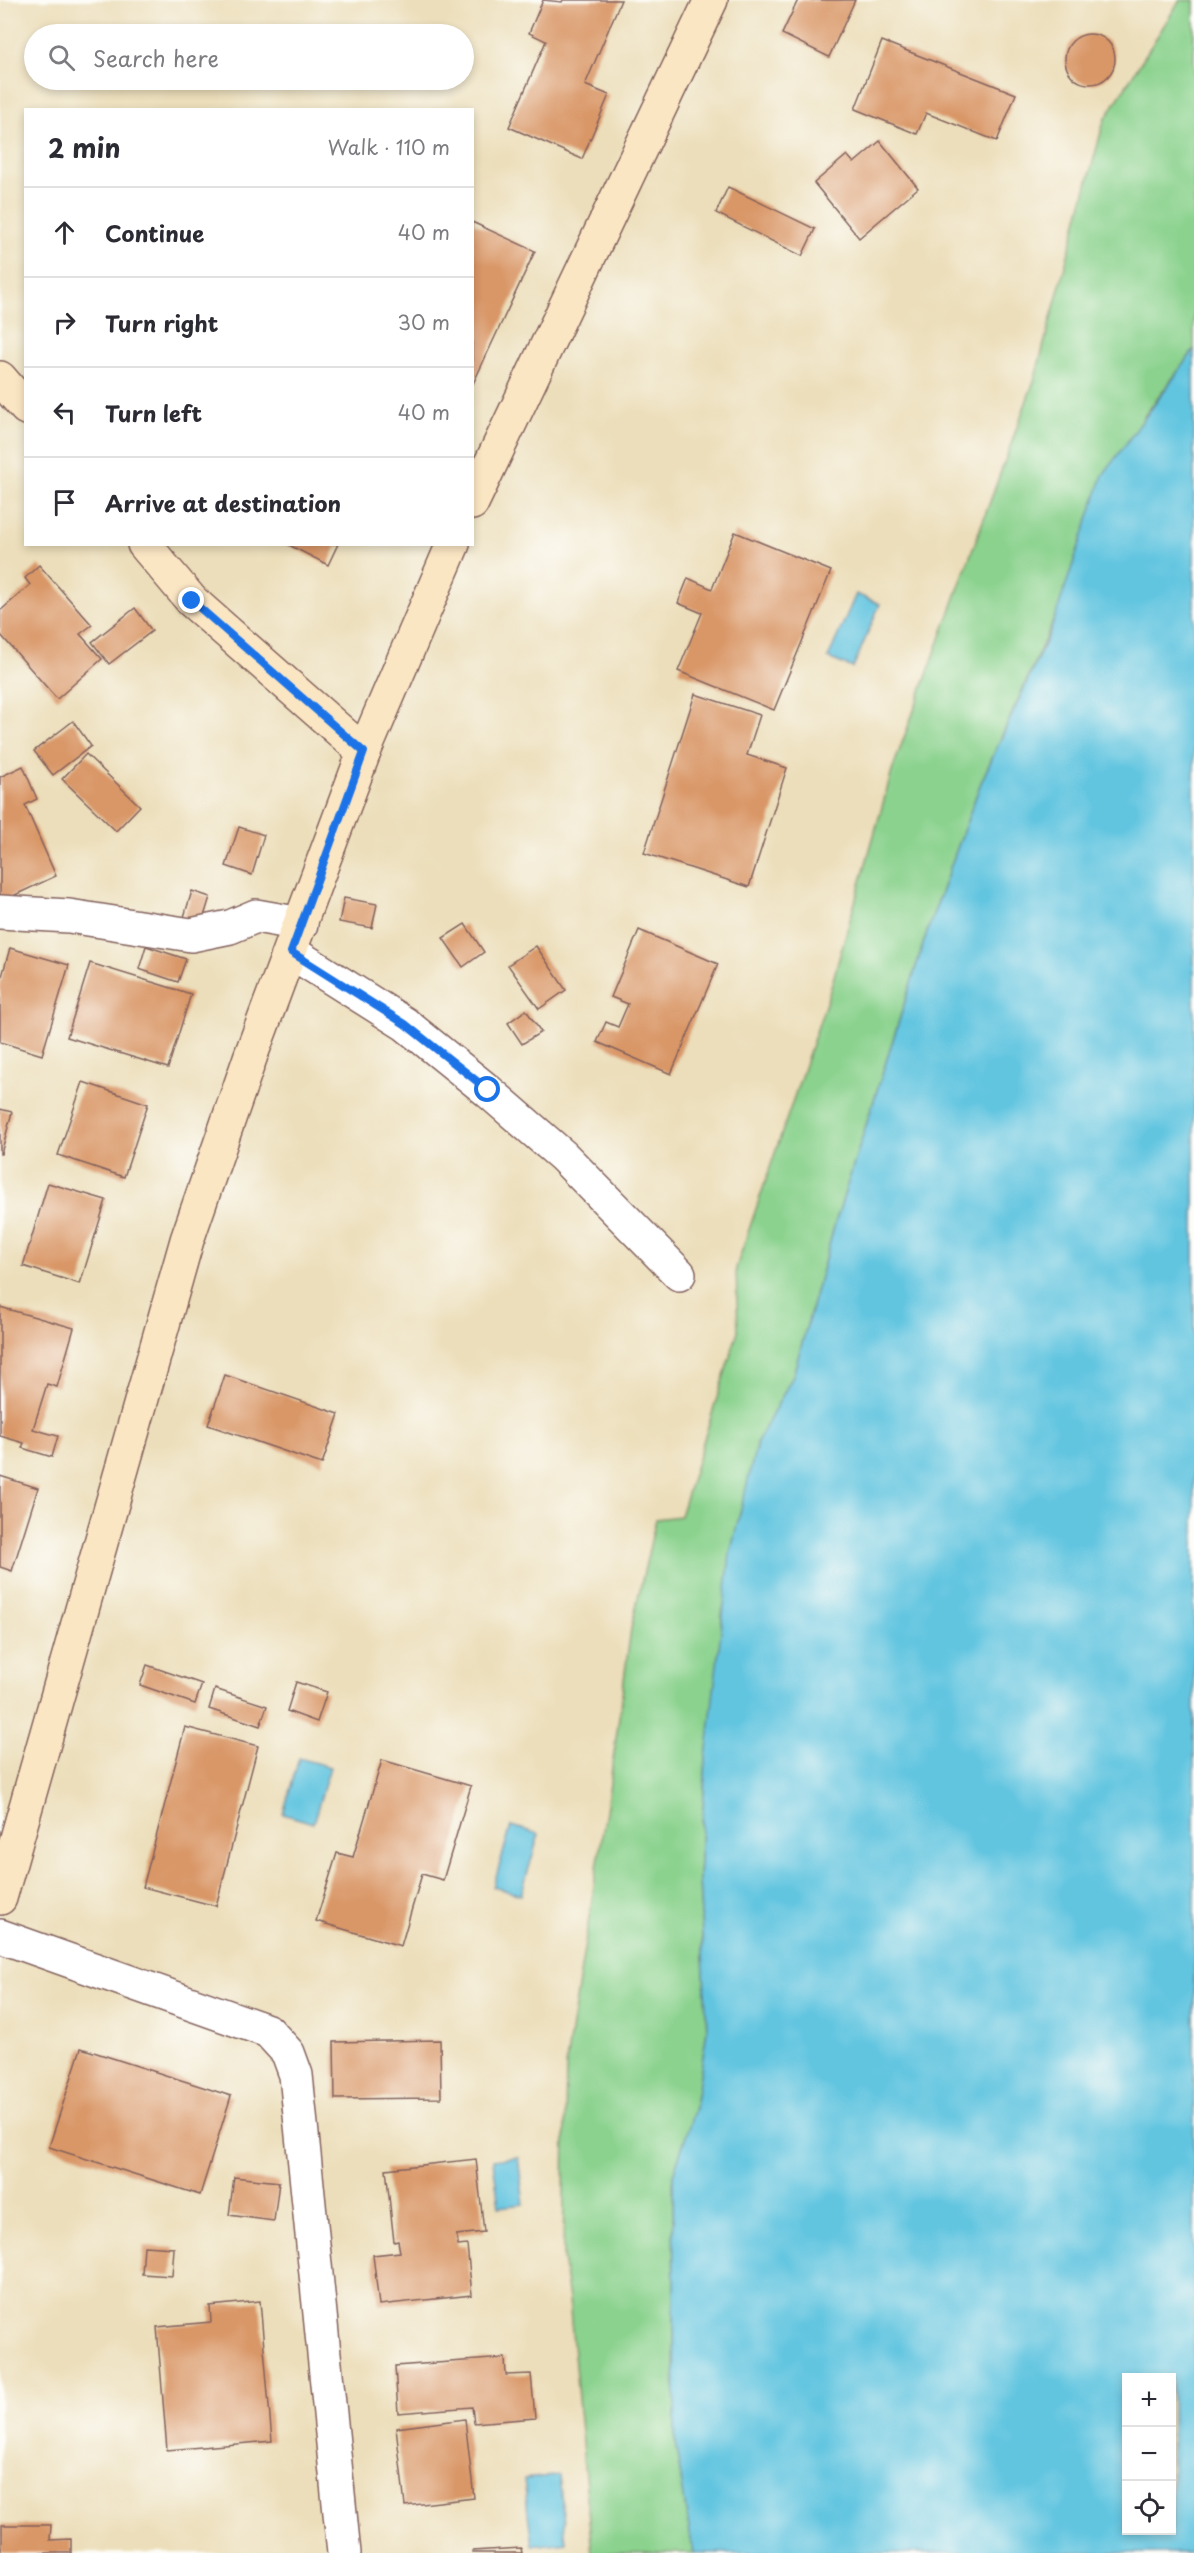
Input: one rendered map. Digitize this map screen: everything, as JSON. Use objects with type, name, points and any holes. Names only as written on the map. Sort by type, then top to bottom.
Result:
[{"type":"main road","points":[[474,499],[711,0]]},
{"type":"main road","points":[[0,378],[24,406]]},
{"type":"main road","points":[[146,546],[192,601],[364,752]]},
{"type":"main road","points":[[0,1898],[187,1240],[251,1055],[364,752],[452,546]]},
{"type":"street","points":[[0,912],[69,916],[191,935],[230,927],[256,916],[296,938],[488,1090],[563,1156],[679,1274]]},
{"type":"street","points":[[0,1936],[268,2031],[288,2053],[296,2075],[344,2553]]},
{"type":"green space","points":[[1180,0],[1194,0],[1194,350],[1145,415],[980,785],[927,932],[834,1227],[793,1376],[757,1443],[722,1615],[719,1665],[706,1758],[699,1878],[707,2030],[695,2108],[673,2175],[675,2441],[693,2553],[592,2553],[569,2299],[563,2258],[566,2063],[607,1805],[631,1629],[656,1519],[680,1516],[738,1331],[736,1268],[829,994],[893,768],[1035,378],[1104,121]]},
{"type":"water","points":[[1194,350],[1194,2553],[693,2553],[675,2441],[673,2175],[695,2108],[707,2030],[699,1878],[706,1758],[730,1554],[757,1443],[793,1376],[834,1227],[927,932],[980,785],[1051,629],[1103,475]]},
{"type":"water","points":[[856,594],[880,604],[853,668],[828,658]]},
{"type":"water","points":[[299,1758],[330,1767],[313,1823],[283,1814]]},
{"type":"water","points":[[511,1826],[539,1834],[521,1895],[493,1887]]},
{"type":"water","points":[[518,2157],[524,2204],[499,2207],[493,2160]]},
{"type":"water","points":[[559,2475],[566,2542],[532,2546],[524,2479]]},
{"type":"building","points":[[543,0],[562,2],[563,0],[621,0],[585,85],[609,95],[582,159],[509,127],[546,41],[529,33]]},
{"type":"building","points":[[798,0],[855,0],[829,57],[782,34]]},
{"type":"building","points":[[1085,34],[1095,34],[1108,41],[1115,54],[1115,64],[1108,77],[1095,84],[1085,84],[1076,80],[1069,73],[1065,64],[1065,54],[1069,45],[1076,38]]},
{"type":"building","points":[[882,41],[1016,94],[997,141],[926,113],[917,134],[855,109]]},
{"type":"building","points":[[880,141],[918,188],[859,238],[814,183],[847,155],[854,163]]},
{"type":"building","points":[[728,187],[815,229],[802,256],[716,213]]},
{"type":"building","points":[[474,223],[535,251],[474,382]]},
{"type":"building","points":[[735,532],[831,571],[774,710],[678,671],[702,613],[678,603],[688,578],[712,589]]},
{"type":"building","points":[[291,546],[337,546],[328,565]]},
{"type":"building","points":[[39,565],[92,625],[80,634],[102,659],[57,699],[0,634],[0,611],[30,585],[25,578]]},
{"type":"building","points":[[135,608],[152,631],[109,664],[92,642]]},
{"type":"building","points":[[695,694],[760,715],[747,755],[787,768],[749,887],[644,853]]},
{"type":"building","points":[[73,721],[91,746],[53,775],[34,751]]},
{"type":"building","points":[[86,754],[140,806],[116,831],[62,779]]},
{"type":"building","points":[[23,766],[37,799],[25,805],[56,876],[0,902],[0,777]]},
{"type":"building","points":[[239,827],[264,835],[252,875],[226,866]]},
{"type":"building","points":[[192,891],[210,897],[202,923],[184,917]]},
{"type":"building","points":[[344,898],[377,904],[372,928],[339,922]]},
{"type":"building","points":[[465,924],[484,952],[463,967],[443,938]]},
{"type":"building","points":[[639,930],[718,964],[671,1074],[597,1042],[606,1022],[618,1027],[628,1004],[611,997]]},
{"type":"building","points":[[146,946],[186,959],[178,982],[139,969]]},
{"type":"building","points":[[536,946],[566,990],[539,1009],[508,965]]},
{"type":"building","points":[[10,948],[69,965],[42,1055],[0,1042],[0,983]]},
{"type":"building","points":[[90,963],[191,994],[168,1068],[67,1037]]},
{"type":"building","points":[[526,1010],[541,1032],[522,1044],[508,1023]]},
{"type":"building","points":[[83,1082],[148,1104],[124,1177],[58,1155]]},
{"type":"building","points":[[0,1109],[12,1112],[1,1154],[0,1154]]},
{"type":"building","points":[[48,1183],[106,1200],[80,1284],[23,1266]]},
{"type":"building","points":[[0,1307],[74,1328],[57,1387],[47,1384],[33,1429],[58,1436],[52,1457],[22,1448],[24,1443],[0,1436]]},
{"type":"building","points":[[225,1375],[339,1414],[322,1464],[208,1425]]},
{"type":"building","points":[[0,1476],[38,1488],[12,1571],[0,1567]]},
{"type":"building","points":[[147,1665],[202,1684],[195,1704],[140,1685]]},
{"type":"building","points":[[296,1682],[327,1692],[317,1722],[287,1711]]},
{"type":"building","points":[[215,1689],[267,1706],[260,1726],[209,1709]]},
{"type":"building","points":[[185,1727],[258,1746],[216,1906],[143,1887]]},
{"type":"building","points":[[382,1760],[471,1786],[443,1880],[422,1874],[401,1946],[316,1921],[337,1853],[353,1857]]},
{"type":"building","points":[[440,2040],[441,2098],[335,2099],[334,2042]]},
{"type":"building","points":[[81,2048],[231,2096],[200,2195],[49,2147]]},
{"type":"building","points":[[476,2159],[484,2232],[456,2235],[458,2246],[467,2245],[472,2295],[379,2305],[373,2255],[400,2252],[398,2241],[394,2242],[386,2169]]},
{"type":"building","points":[[234,2177],[279,2182],[274,2221],[229,2215]]},
{"type":"building","points":[[144,2246],[174,2248],[172,2276],[142,2274]]},
{"type":"building","points":[[260,2301],[272,2441],[167,2450],[157,2327],[211,2322],[210,2306]]},
{"type":"building","points":[[505,2358],[506,2375],[531,2374],[535,2418],[474,2423],[472,2407],[398,2413],[395,2366]]},
{"type":"building","points":[[465,2419],[474,2498],[405,2506],[396,2428]]},
{"type":"building","points":[[2,2525],[51,2525],[50,2540],[71,2539],[71,2553],[2,2553]]},
{"type":"building","points":[[521,2548],[522,2553],[472,2553],[472,2551]]},
{"type":"route","points":[[192,601],[364,752],[291,952],[405,1024],[488,1090]]}]
